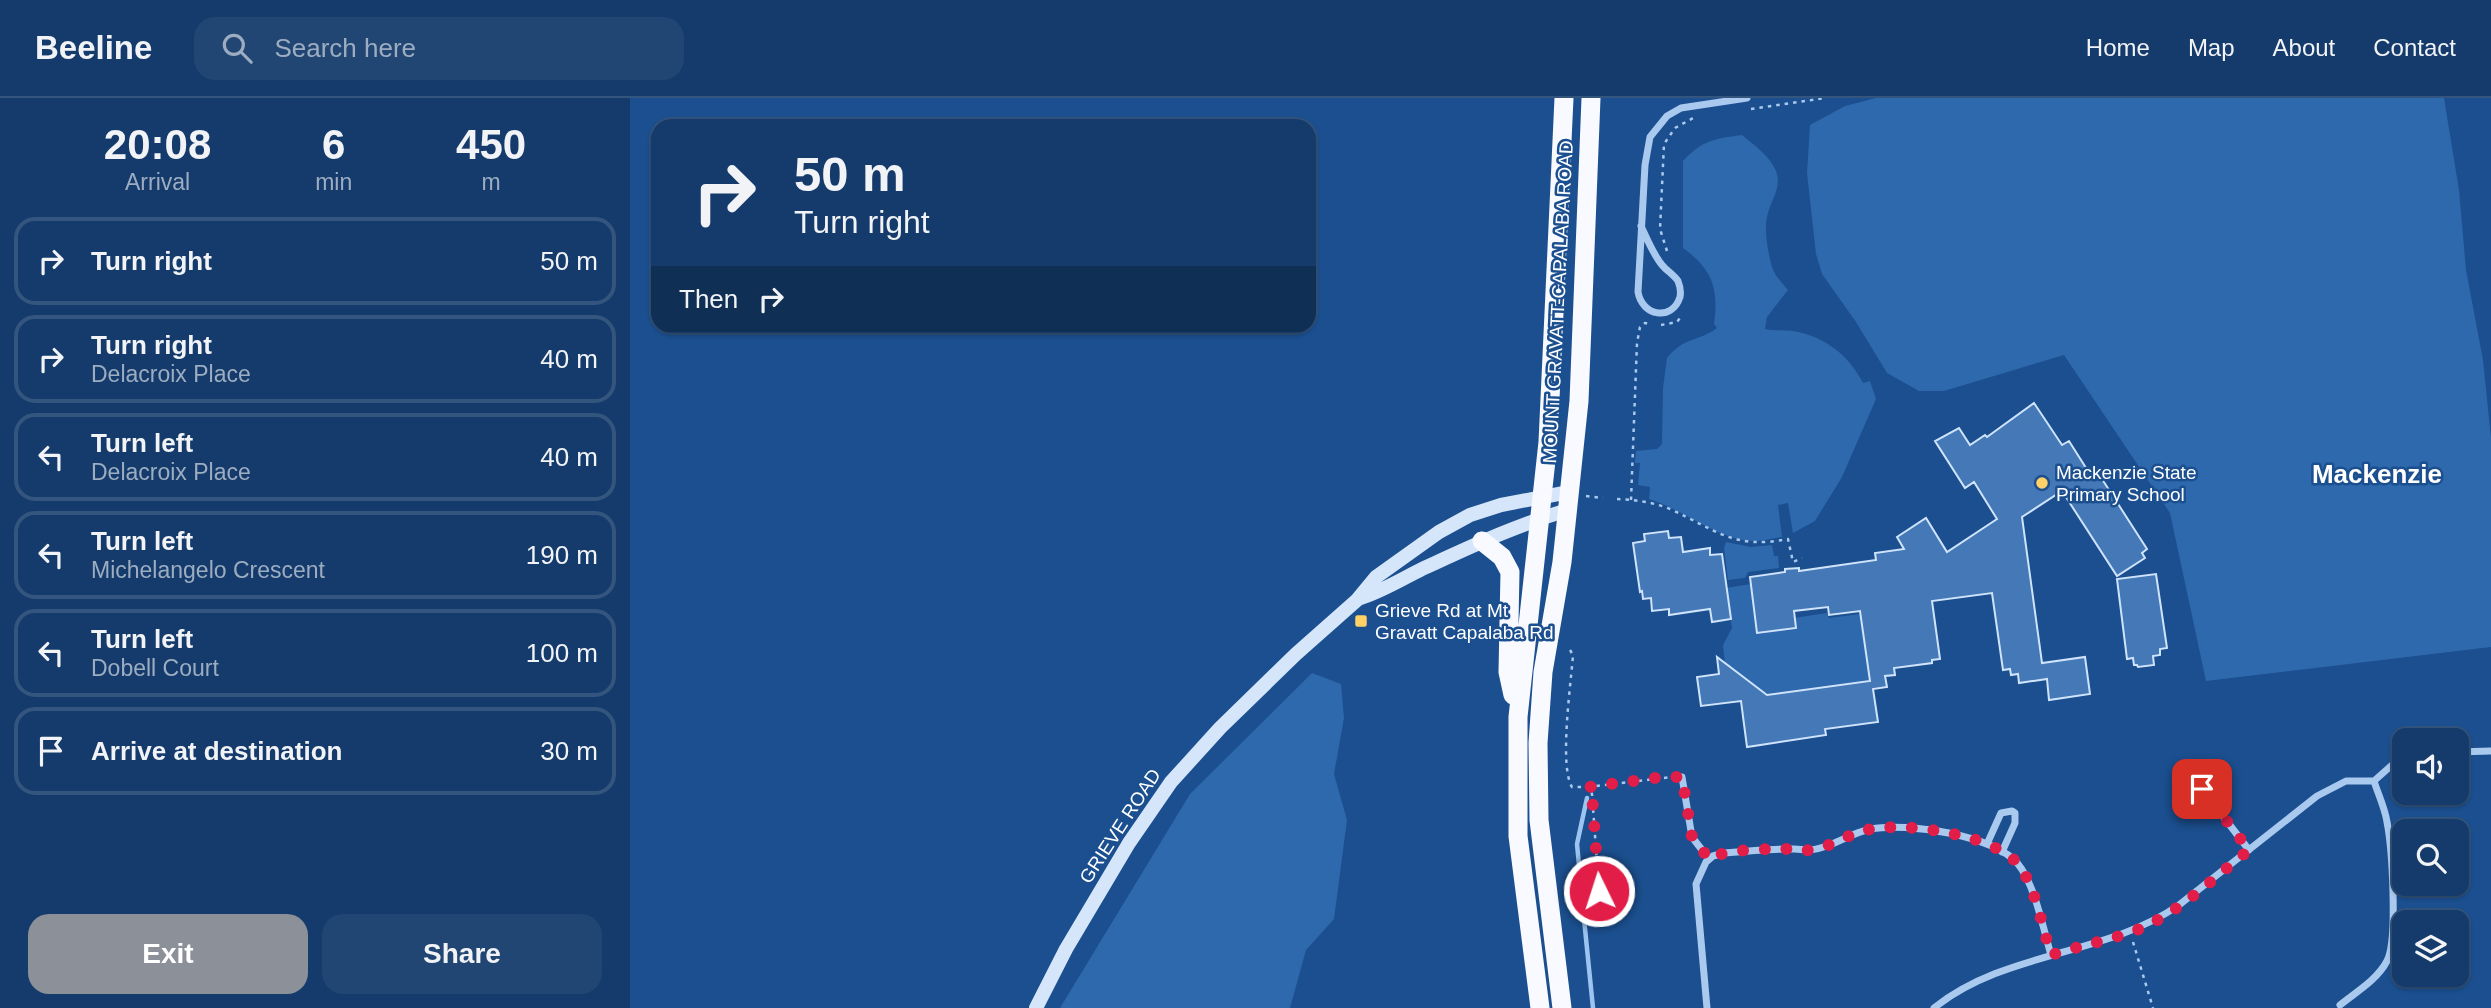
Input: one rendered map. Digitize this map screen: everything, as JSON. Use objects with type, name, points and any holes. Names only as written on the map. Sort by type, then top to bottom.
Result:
[{"type":"highway","name":"MOUNT GRAVATT-CAPALABA ROAD","points":[[1540,1008],[1518,836],[1518,717],[1548,442],[1564,98]]},
{"type":"highway","name":"MOUNT GRAVATT-CAPALABA ROAD","points":[[1562,1008],[1539,820],[1538,743],[1543,672],[1574,499],[1591,98]]},
{"type":"highway","points":[[1482,541],[1503,557],[1510,572],[1508,672],[1518,717]]},
{"type":"main road","name":"GRIEVE ROAD","points":[[1035,1008],[1066,949],[1129,843],[1171,782],[1268,682],[1357,600],[1376,577],[1455,522],[1484,509],[1542,496],[1574,499]]},
{"type":"main road","name":"GRIEVE ROAD","points":[[1357,600],[1381,592],[1482,541],[1540,518],[1574,499]]},
{"type":"street","points":[[1641,226],[1660,262],[1680,288],[1676,304],[1665,312],[1651,312],[1643,306],[1638,286],[1641,226],[1647,145],[1660,123],[1681,108],[1747,98]]},
{"type":"street","points":[[2469,752],[2491,751]]},
{"type":"street","points":[[1934,1008],[1971,985],[2051,955],[2130,932],[2169,912],[2317,796],[2335,785],[2351,780],[2374,780],[2392,765]]},
{"type":"street","points":[[1682,777],[1692,837],[1709,859]]},
{"type":"street","points":[[2340,1005],[2381,970],[2393,946],[2389,833],[2374,780]]},
{"type":"street","points":[[2202,789],[2249,850]]},
{"type":"street","points":[[1987,844],[2001,813],[2015,813],[2016,820],[2002,852]]},
{"type":"street","points":[[1707,1008],[1696,884],[1709,859],[1731,852],[1809,850],[1827,846],[1862,831],[1894,826],[1929,830],[1987,844],[2015,861],[2025,876],[2051,955]]},
{"type":"path","points":[[1743,110],[1826,98]]},
{"type":"path","points":[[1673,261],[1660,229],[1664,144],[1675,128],[1694,118]]},
{"type":"path","points":[[1631,500],[1637,343],[1640,327],[1645,323],[1664,325],[1677,322],[1682,316]]},
{"type":"path","points":[[1574,499],[1603,498]]},
{"type":"path","points":[[1617,499],[1668,508],[1725,537],[1746,543],[1788,539],[1793,562],[1802,558]]},
{"type":"path","points":[[1570,650],[1573,655],[1566,754],[1567,779],[1572,787],[1682,777]]},
{"type":"path","points":[[1588,787],[1592,794],[1599,891]]},
{"type":"path","points":[[2130,932],[2153,1008]]},
{"type":"shaded area","points":[[1876,98],[2444,98],[2459,190],[2466,270],[2483,360],[2491,438],[2491,647],[2206,681],[2170,513],[2064,355],[1944,391],[1919,391],[1887,373],[1822,274],[1816,254],[1807,173],[1810,125],[1845,106]]},
{"type":"shaded area","points":[[1742,135],[1766,156],[1778,177],[1767,219],[1767,240],[1773,270],[1788,290],[1767,317],[1765,329],[1793,331],[1825,342],[1851,364],[1863,383],[1870,381],[1876,399],[1842,477],[1815,521],[1793,533],[1788,503],[1778,505],[1782,537],[1755,541],[1728,536],[1649,499],[1650,487],[1638,485],[1640,463],[1635,463],[1636,451],[1657,449],[1662,444],[1663,388],[1667,358],[1680,346],[1717,328],[1714,324],[1715,300],[1711,280],[1701,264],[1683,248],[1683,161],[1709,142]]},
{"type":"shaded area","points":[[1726,542],[1751,547],[1772,545],[1774,556],[1778,556],[1779,568],[1748,572],[1745,578],[1728,580],[1724,548]]},
{"type":"shaded area","points":[[1751,584],[1757,633],[1795,628],[1794,618],[1827,613],[1829,618],[1860,614],[1870,681],[1767,695],[1725,664],[1723,645],[1732,628],[1726,588]]},
{"type":"shaded area","points":[[1312,673],[1341,684],[1344,718],[1334,774],[1347,820],[1334,919],[1306,950],[1290,1008],[1060,1008],[1190,794]]},
{"type":"building","points":[[2034,403],[2062,445],[2069,441],[2088,471],[2092,468],[2100,480],[2102,479],[2147,549],[2142,553],[2145,558],[2117,576],[2062,491],[2022,517],[2042,663],[2085,657],[2090,694],[2049,700],[2047,679],[2019,683],[2018,674],[2011,675],[2010,669],[2003,670],[1992,593],[1932,601],[1940,659],[1932,660],[1932,663],[1894,668],[1895,675],[1885,676],[1887,687],[1873,689],[1878,722],[1825,729],[1826,735],[1747,747],[1741,701],[1701,706],[1697,677],[1719,674],[1717,657],[1767,695],[1870,681],[1860,611],[1829,615],[1828,607],[1794,611],[1796,628],[1757,633],[1750,577],[1785,572],[1785,569],[1799,568],[1799,571],[1876,560],[1875,553],[1904,549],[1897,537],[1926,518],[1947,552],[1997,519],[1974,482],[1965,488],[1935,441],[1959,428],[1970,445],[1985,435],[1987,437]]},
{"type":"building","points":[[1668,531],[1669,538],[1681,537],[1683,552],[1710,548],[1710,555],[1722,554],[1731,619],[1712,622],[1710,609],[1669,615],[1669,609],[1652,611],[1651,598],[1643,599],[1633,543],[1645,541],[1644,534]]},
{"type":"building","points":[[2156,574],[2167,648],[2160,649],[2160,655],[2153,656],[2154,665],[2138,667],[2134,665],[2133,658],[2127,659],[2117,579]]},
{"type":"waterway","points":[[1581,886],[1577,844],[1587,798]]},
{"type":"waterway","points":[[1582,899],[1593,1008]]},
{"type":"place","name":"Mackenzie State Primary School","points":[[2042,483]]},
{"type":"place","name":"Grieve Rd at Mt Gravatt Capalaba Rd","points":[[1361,621]]},
{"type":"district","name":"Mackenzie","points":[[2377,474]]},
{"type":"route","points":[[1599,891],[1592,794],[1588,787],[1682,777],[1692,837],[1709,859],[1731,852],[1809,850],[1834,844],[1862,831],[1894,826],[1929,830],[1994,847],[2021,867],[2051,955],[2130,932],[2159,918],[2249,850],[2202,789]]}]
